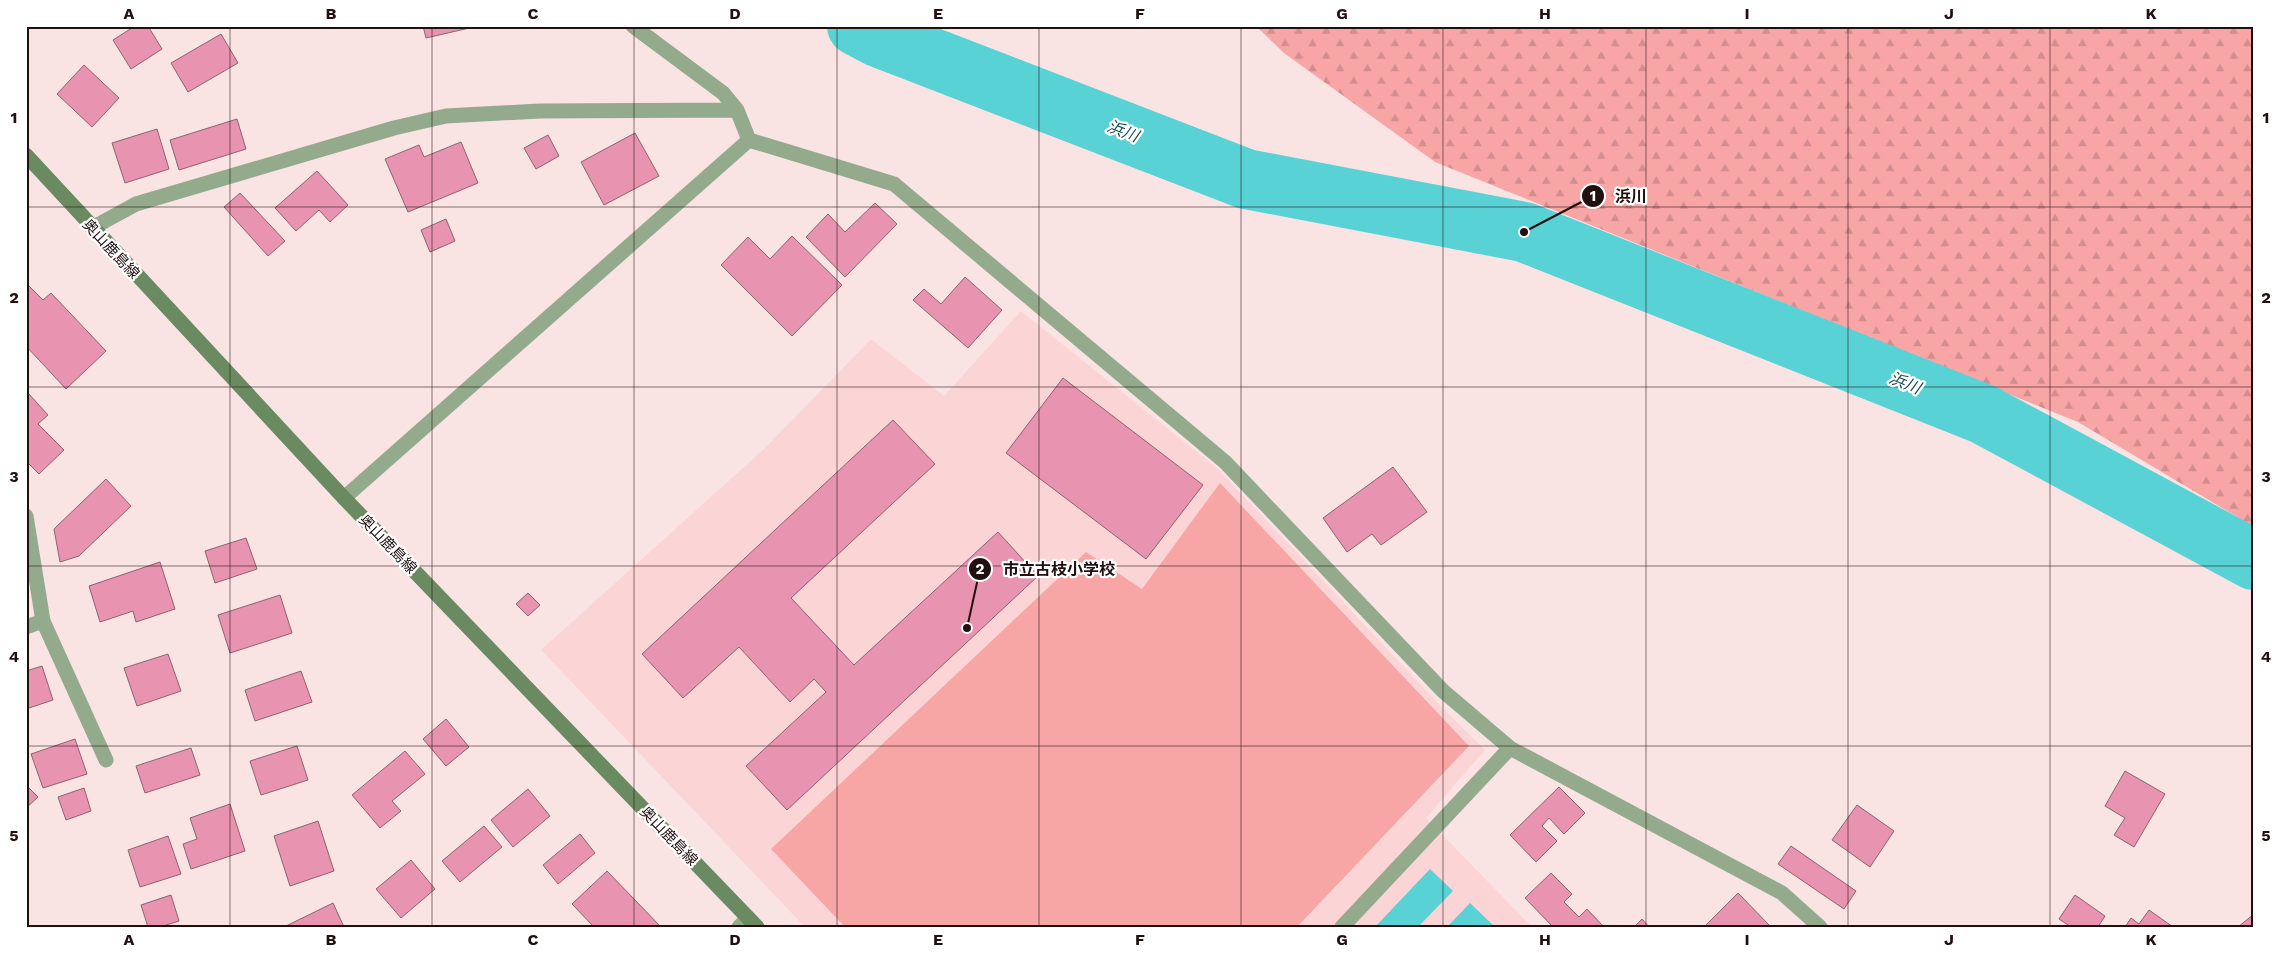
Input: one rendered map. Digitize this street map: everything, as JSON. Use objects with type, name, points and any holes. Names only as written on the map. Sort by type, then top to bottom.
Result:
[{"type":"main road","name":"奥山鹿島線","points":[[26,155],[344,498],[748,924]]},
{"type":"street","points":[[633,26],[723,93],[737,110],[749,140]]},
{"type":"street","points":[[92,228],[136,204],[394,128],[446,116],[540,111],[737,110]]},
{"type":"street","points":[[344,498],[749,140]]},
{"type":"street","points":[[749,140],[894,184],[1225,462],[1443,691],[1510,748],[1782,893],[1820,927]]},
{"type":"street","points":[[26,516],[43,621],[106,760]]},
{"type":"street","points":[[26,627],[43,621]]},
{"type":"street","points":[[1342,927],[1510,748]]},
{"type":"shaded area","points":[[1021,311],[1218,469],[1434,699],[1485,750],[1426,818],[1532,927],[805,927],[541,650],[764,449],[871,339],[944,396]]},
{"type":"green space","points":[[1256,26],[2254,26],[2254,527],[2078,422],[1435,162],[1284,53]]},
{"type":"green space","points":[[1220,483],[1469,746],[1297,927],[845,927],[771,849],[1086,552],[1142,589]]},
{"type":"water","points":[[1430,869],[1453,891],[1418,927],[1375,927]]},
{"type":"water","points":[[1470,903],[1495,927],[1447,927]]},
{"type":"building","points":[[135,26],[148,26],[162,49],[131,69],[113,40]]},
{"type":"building","points":[[423,26],[478,26],[426,38]]},
{"type":"building","points":[[221,34],[238,63],[188,92],[171,63]]},
{"type":"building","points":[[84,65],[119,98],[92,127],[57,94]]},
{"type":"building","points":[[237,119],[246,149],[179,170],[170,140]]},
{"type":"building","points":[[157,129],[169,169],[125,183],[112,143]]},
{"type":"building","points":[[635,133],[659,176],[604,205],[581,162]]},
{"type":"building","points":[[548,135],[559,156],[536,169],[524,148]]},
{"type":"building","points":[[461,142],[478,183],[408,212],[385,159],[419,145],[424,157]]},
{"type":"building","points":[[317,171],[348,205],[330,222],[319,210],[296,231],[275,208]]},
{"type":"building","points":[[240,193],[285,241],[268,256],[224,207]]},
{"type":"building","points":[[875,203],[897,224],[845,277],[806,237],[828,214],[845,232]]},
{"type":"building","points":[[446,219],[455,241],[430,252],[421,230]]},
{"type":"building","points":[[792,236],[842,285],[792,336],[721,265],[748,237],[770,259]]},
{"type":"building","points":[[965,277],[1002,310],[968,348],[913,300],[924,289],[941,304]]},
{"type":"building","points":[[26,283],[43,300],[51,293],[106,351],[66,389],[26,346]]},
{"type":"building","points":[[1063,378],[1203,485],[1146,559],[1006,453]]},
{"type":"building","points":[[28,393],[48,415],[38,424],[64,450],[39,474],[26,461]]},
{"type":"building","points":[[893,420],[935,464],[791,598],[854,665],[998,532],[1038,576],[787,810],[746,766],[826,692],[814,679],[790,702],[739,647],[683,698],[642,654]]},
{"type":"building","points":[[1393,467],[1427,512],[1381,545],[1372,534],[1347,552],[1323,518]]},
{"type":"building","points":[[106,479],[131,506],[79,556],[60,562],[54,529]]},
{"type":"building","points":[[246,538],[257,569],[215,583],[205,551]]},
{"type":"building","points":[[160,562],[175,609],[136,622],[133,611],[100,622],[89,586]]},
{"type":"building","points":[[528,593],[540,605],[528,616],[516,604]]},
{"type":"building","points":[[280,595],[292,633],[230,653],[218,615]]},
{"type":"building","points":[[168,654],[181,691],[137,706],[124,668]]},
{"type":"building","points":[[42,666],[53,700],[26,709],[26,671]]},
{"type":"building","points":[[301,671],[312,702],[255,721],[245,690]]},
{"type":"building","points":[[446,719],[469,747],[446,766],[423,739]]},
{"type":"building","points":[[75,739],[87,774],[43,788],[31,754]]},
{"type":"building","points":[[297,746],[308,780],[261,795],[250,761]]},
{"type":"building","points":[[191,748],[200,775],[145,793],[136,766]]},
{"type":"building","points":[[405,751],[425,774],[392,801],[401,811],[380,828],[352,795]]},
{"type":"building","points":[[2125,771],[2165,794],[2134,847],[2114,835],[2125,818],[2105,806]]},
{"type":"building","points":[[26,785],[38,797],[26,808]]},
{"type":"building","points":[[1559,787],[1585,813],[1564,834],[1549,818],[1542,826],[1557,841],[1536,862],[1510,835]]},
{"type":"building","points":[[84,788],[91,811],[66,820],[58,797]]},
{"type":"building","points":[[528,789],[550,816],[513,847],[491,820]]},
{"type":"building","points":[[230,804],[245,851],[191,869],[183,844],[197,839],[190,818]]},
{"type":"building","points":[[1857,805],[1894,831],[1870,867],[1832,840]]},
{"type":"building","points":[[318,821],[334,871],[290,886],[274,836]]},
{"type":"building","points":[[484,826],[502,847],[460,882],[442,861]]},
{"type":"building","points":[[580,834],[595,853],[558,884],[543,865]]},
{"type":"building","points":[[168,836],[181,874],[140,887],[128,850]]},
{"type":"building","points":[[1791,846],[1856,891],[1844,909],[1778,864]]},
{"type":"building","points":[[411,860],[435,889],[401,918],[376,889]]},
{"type":"building","points":[[607,871],[661,927],[594,927],[572,904]]},
{"type":"building","points":[[1551,873],[1572,894],[1564,902],[1579,917],[1587,909],[1604,927],[1553,927],[1525,898]]},
{"type":"building","points":[[1738,893],[1771,927],[1704,927]]},
{"type":"building","points":[[171,895],[179,921],[160,927],[148,927],[141,905]]},
{"type":"building","points":[[2075,895],[2105,916],[2098,927],[2071,927],[2059,919]]},
{"type":"building","points":[[333,903],[344,927],[284,927]]},
{"type":"building","points":[[2149,910],[2173,927],[2125,927],[2131,918],[2139,924]]},
{"type":"building","points":[[2254,914],[2254,927],[2238,927]]},
{"type":"building","points":[[1642,919],[1649,927],[1634,927]]},
{"type":"waterway","name":"浜川","points":[[857,26],[878,37],[1246,179],[1524,232],[1983,414],[2254,560]]},
{"type":"place","name":"浜川","points":[[1524,232]]},
{"type":"place","name":"市立古枝小学校","points":[[967,628]]}]
